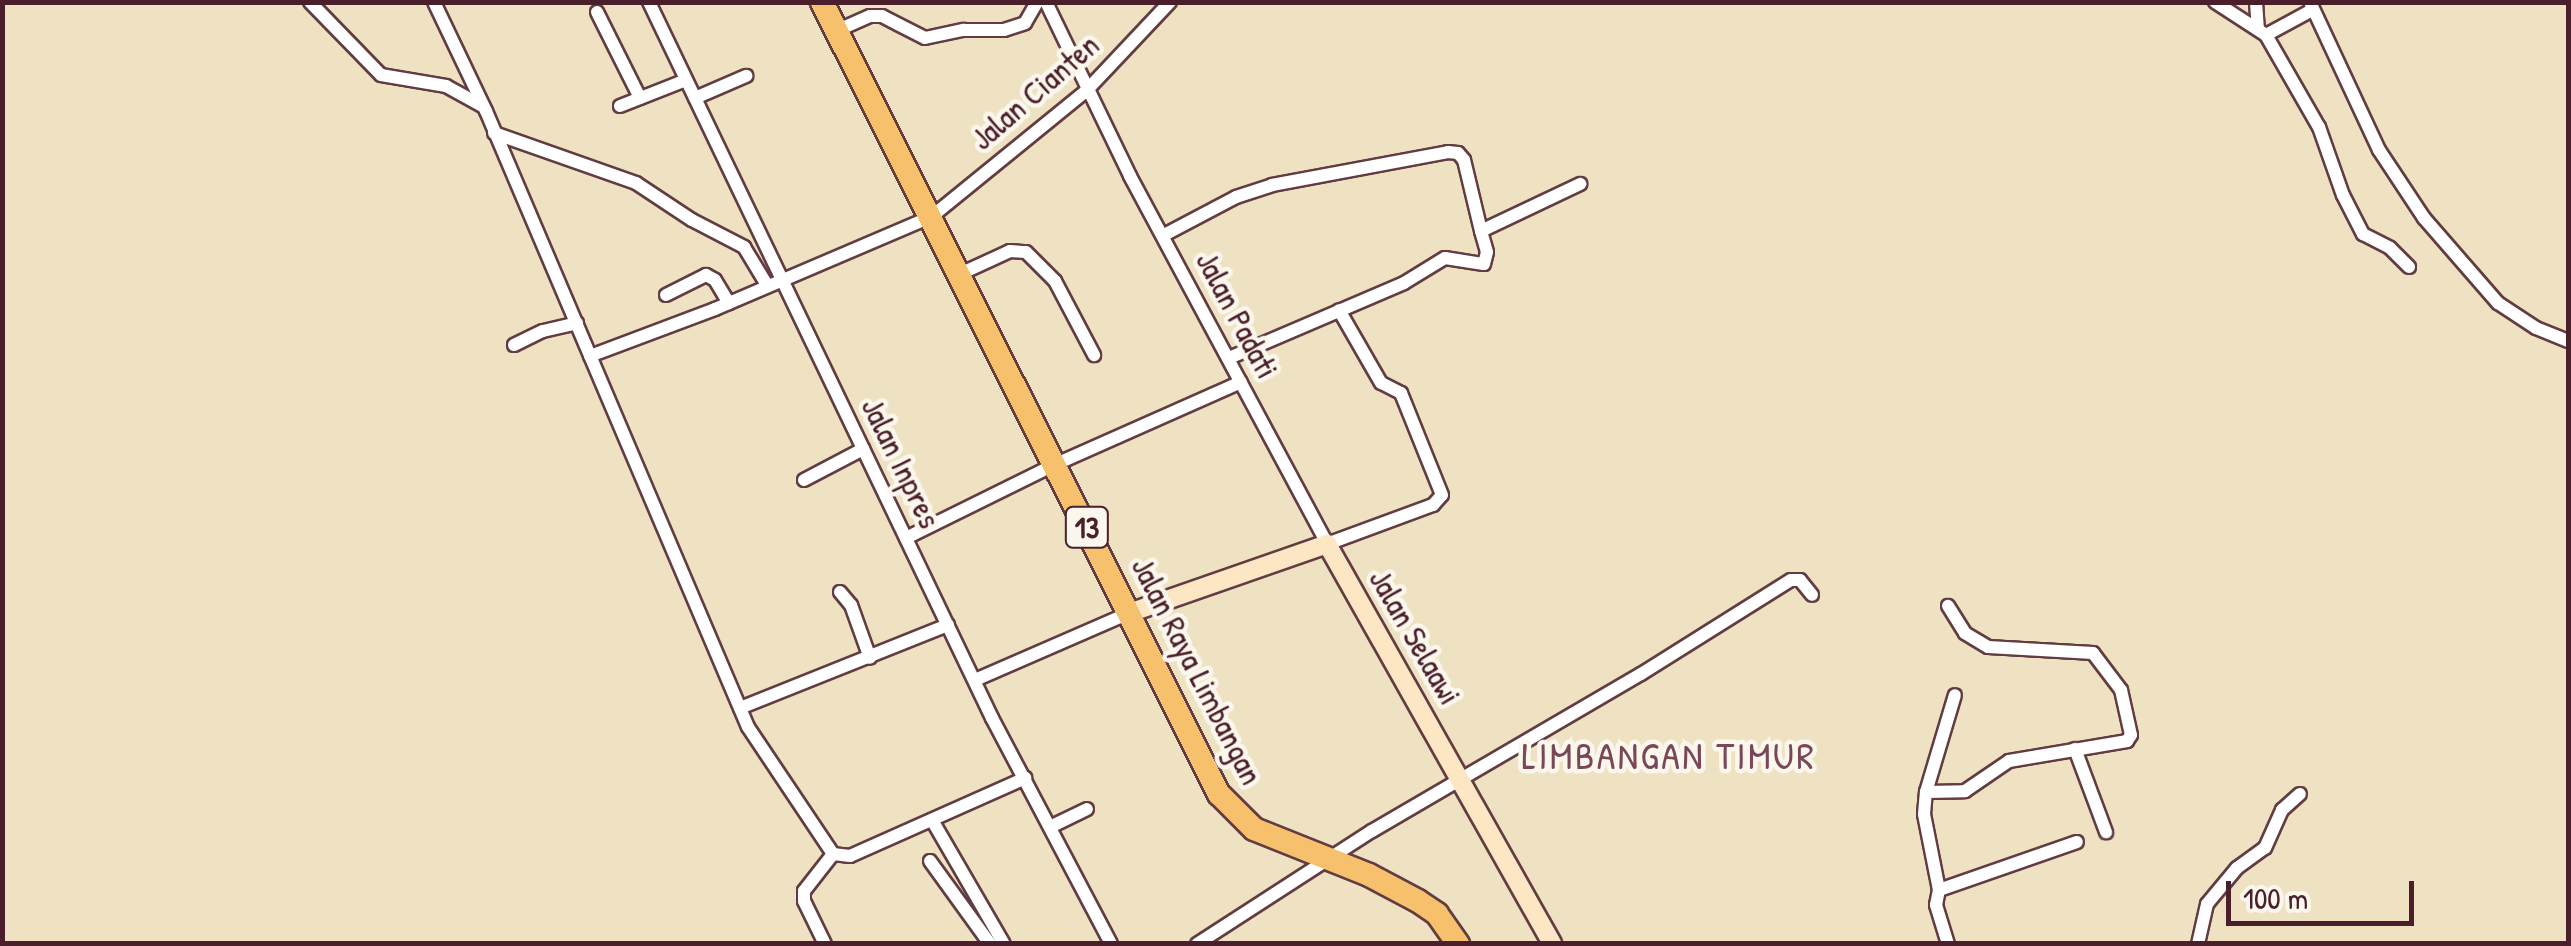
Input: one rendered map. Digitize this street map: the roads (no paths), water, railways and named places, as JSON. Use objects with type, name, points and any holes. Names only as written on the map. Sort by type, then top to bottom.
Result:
[{"type":"highway","name":"Jalan Raya Limbangan","points":[[822,2],[1219,794],[1254,829],[1418,901],[1437,914],[1458,944]]},
{"type":"street","points":[[310,2],[381,75],[446,86],[485,109]]},
{"type":"street","points":[[434,2],[485,109],[740,708],[762,751],[833,854],[850,856],[1025,778]]},
{"type":"street","name":"Jalan Inpres","points":[[649,2],[975,680],[1111,944]]},
{"type":"street","points":[[836,30],[870,16],[892,19],[925,38],[964,30],[1004,30],[1025,23],[1038,2]]},
{"type":"street","name":"Jalan Padati","points":[[1046,2],[1087,90],[1327,544]]},
{"type":"street","points":[[2215,2],[2262,32]]},
{"type":"street","points":[[2256,2],[2262,32],[2319,127],[2343,195],[2363,234],[2390,248],[2409,267]]},
{"type":"street","name":"Jalan Cianten","points":[[590,356],[931,217],[1087,90],[1162,5]]},
{"type":"street","points":[[2262,32],[2311,6],[2379,150],[2424,218],[2498,303],[2536,328],[2568,341]]},
{"type":"street","points":[[596,12],[640,98]]},
{"type":"street","points":[[695,98],[746,76]]},
{"type":"street","points":[[620,106],[686,80]]},
{"type":"street","points":[[492,130],[636,183],[692,220],[744,247],[768,285]]},
{"type":"street","points":[[1164,235],[1254,190],[1448,152],[1458,153],[1464,160],[1487,252],[1484,264],[1445,258],[1404,284],[1229,358]]},
{"type":"street","points":[[1481,231],[1580,184]]},
{"type":"street","points":[[960,274],[1010,251],[1026,252],[1055,282],[1094,356]]},
{"type":"street","points":[[666,296],[706,276],[715,280],[729,302]]},
{"type":"street","points":[[975,680],[1128,613],[1440,502],[1440,490],[1401,392],[1381,383],[1339,310]]},
{"type":"street","points":[[514,345],[543,331],[576,324]]},
{"type":"street","points":[[906,538],[1056,464],[1241,382]]},
{"type":"street","points":[[804,480],[863,449]]},
{"type":"street","name":"Jalan Selaawi","points":[[1327,544],[1552,944]]},
{"type":"street","points":[[1197,944],[1325,860],[1791,580],[1800,580],[1812,595]]},
{"type":"street","points":[[840,592],[850,606],[870,658]]},
{"type":"street","points":[[1926,792],[1965,790],[2010,761],[2127,742],[2131,735],[2121,690],[2098,656],[2087,651],[1988,647],[1965,633],[1948,606]]},
{"type":"street","points":[[740,708],[948,624]]},
{"type":"street","points":[[1948,944],[1936,905],[1939,890],[1924,814],[1926,792],[1956,694]]},
{"type":"street","points":[[2075,749],[2106,832]]},
{"type":"street","points":[[2198,944],[2207,904],[2237,868],[2265,848],[2282,810],[2300,794]]},
{"type":"street","points":[[1050,827],[1087,809]]},
{"type":"street","points":[[932,820],[1004,944]]},
{"type":"street","points":[[1939,890],[2077,842]]},
{"type":"street","points":[[825,944],[804,902],[804,891],[833,854]]},
{"type":"street","points":[[930,861],[990,944]]},
{"type":"district","name":"LIMBANGAN TIMUR","points":[[1669,756]]}]
